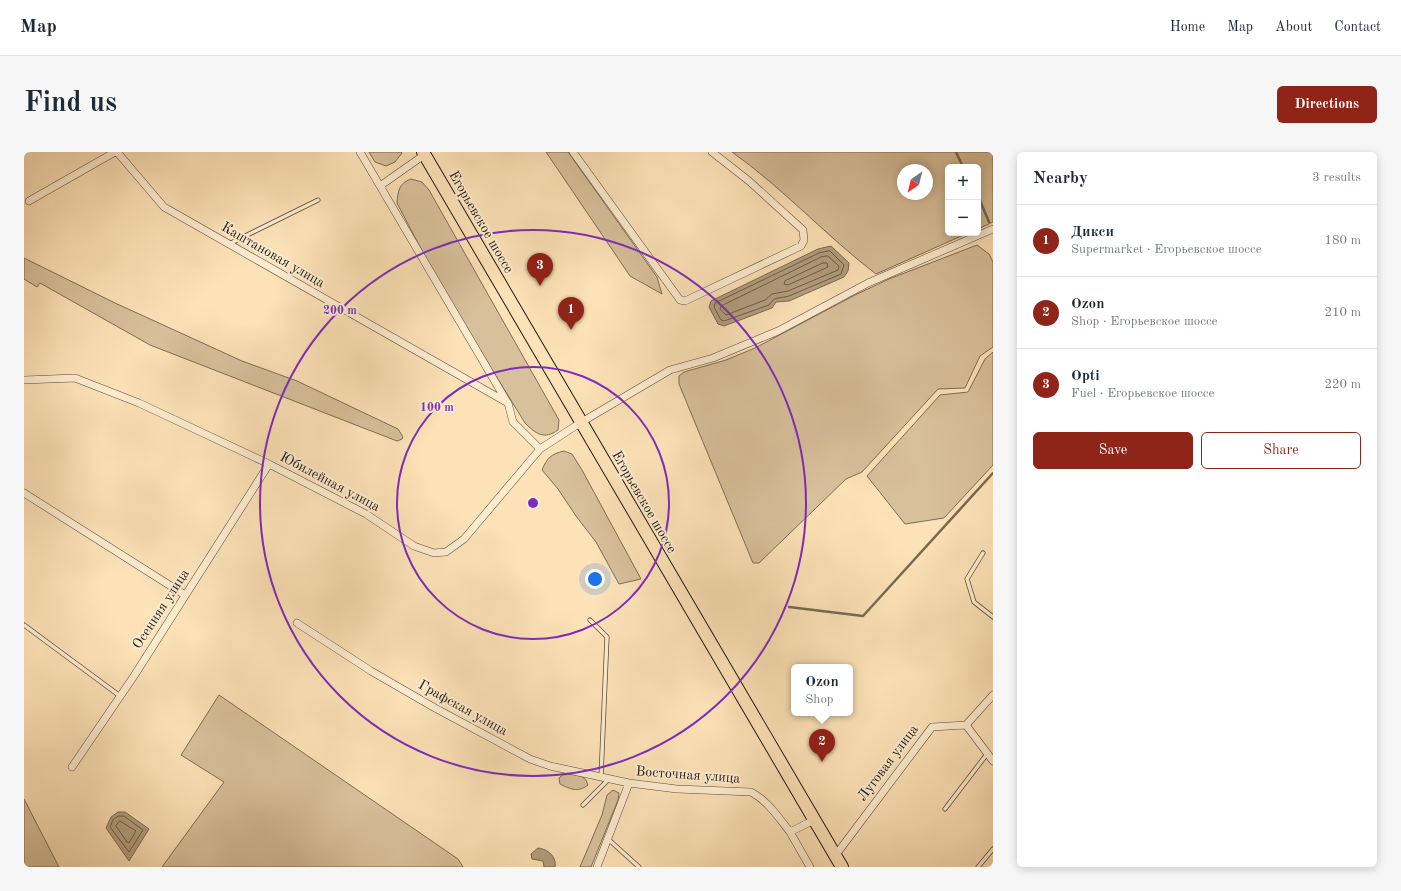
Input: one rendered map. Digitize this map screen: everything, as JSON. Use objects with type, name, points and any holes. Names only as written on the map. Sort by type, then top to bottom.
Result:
[{"type":"main road","name":"Егорьевское шоссе","points":[[424,153],[580,423],[842,867]]},
{"type":"street","points":[[29,201],[116,152]]},
{"type":"street","name":"Каштановая улица","points":[[116,152],[164,207],[228,245],[508,403]]},
{"type":"street","points":[[360,152],[508,403],[513,422],[540,449]]},
{"type":"street","points":[[573,152],[680,300],[685,301],[801,246],[804,240],[803,230],[749,181],[712,152]]},
{"type":"street","points":[[380,186],[424,153]]},
{"type":"street","name":"Юбилейная улица","points":[[24,380],[75,378],[139,404],[269,464],[366,514],[414,546],[434,553],[446,552],[464,539],[540,449],[580,423],[670,370],[713,358],[778,331],[868,283],[993,229]]},
{"type":"street","name":"Осенняя улица","points":[[72,767],[120,696],[269,464]]},
{"type":"street","points":[[24,493],[185,595]]},
{"type":"street","name":"Графская улица","points":[[297,623],[371,670],[429,704],[530,759],[601,778],[629,783]]},
{"type":"street","points":[[993,695],[966,725],[993,761]]},
{"type":"street","name":"Луговая улица","points":[[835,856],[932,727],[966,725]]},
{"type":"street","name":"Восточная улица","points":[[597,867],[629,783],[677,789],[751,792],[760,797],[769,806],[790,832],[810,867]]},
{"type":"street","points":[[790,832],[814,820]]},
{"type":"lane","points":[[228,245],[318,200]]},
{"type":"lane","points":[[983,553],[967,579],[974,602],[993,617]]},
{"type":"lane","points":[[590,620],[607,637],[601,778]]},
{"type":"lane","points":[[24,625],[120,696]]},
{"type":"lane","points":[[945,809],[987,754]]},
{"type":"lane","points":[[583,805],[609,779]]},
{"type":"lane","points":[[608,839],[639,867]]},
{"type":"lane","points":[[978,867],[993,849]]},
{"type":"shaded area","points":[[369,152],[402,153],[395,162],[386,166],[375,162]]},
{"type":"shaded area","points":[[546,152],[568,152],[657,277],[662,294],[630,276]]},
{"type":"shaded area","points":[[732,152],[993,152],[993,222],[981,228],[981,164],[945,164],[945,236],[961,236],[876,274],[769,181]]},
{"type":"shaded area","points":[[411,179],[422,182],[429,190],[559,420],[558,430],[553,433],[544,435],[537,433],[525,423],[441,287],[397,203],[400,188],[404,183]]},
{"type":"shaded area","points":[[977,245],[989,254],[993,262],[993,347],[980,356],[965,388],[938,389],[862,472],[846,479],[759,563],[753,563],[679,384],[679,376],[684,372],[726,360],[755,348],[855,295],[889,279]]},
{"type":"shaded area","points":[[24,258],[115,303],[242,361],[297,381],[398,429],[403,437],[397,441],[150,345],[40,283],[37,287],[24,279]]},
{"type":"shaded area","points":[[993,352],[993,465],[944,518],[905,524],[867,476],[940,395],[968,392],[985,359]]},
{"type":"shaded area","points":[[564,451],[572,454],[582,470],[641,579],[619,584],[596,542],[558,489],[542,470],[550,457]]},
{"type":"shaded area","points":[[219,695],[458,859],[463,867],[162,867],[224,782],[181,755]]},
{"type":"shaded area","points":[[565,773],[581,776],[586,780],[588,785],[577,790],[560,784],[559,778]]},
{"type":"shaded area","points":[[613,790],[619,793],[618,800],[591,867],[580,867],[602,815],[607,795]]},
{"type":"shaded area","points":[[24,799],[59,867],[24,867]]},
{"type":"water","points":[[831,246],[849,263],[848,271],[844,277],[789,301],[776,302],[772,308],[724,326],[718,324],[709,307],[711,301],[818,249]]},
{"type":"water","points":[[118,812],[125,812],[149,829],[129,861],[106,828],[111,817]]},
{"type":"water","points":[[538,848],[551,854],[555,860],[555,867],[544,867],[543,861],[532,859],[531,854]]},
{"type":"waterway","points":[[956,152],[962,164]]},
{"type":"waterway","points":[[980,200],[989,222]]},
{"type":"waterway","points":[[789,607],[863,616],[993,473]]},
{"type":"place","name":"Opti","points":[[540,286]]},
{"type":"place","name":"Дикси","points":[[571,330]]},
{"type":"place","name":"Ozon","points":[[822,762]]}]
